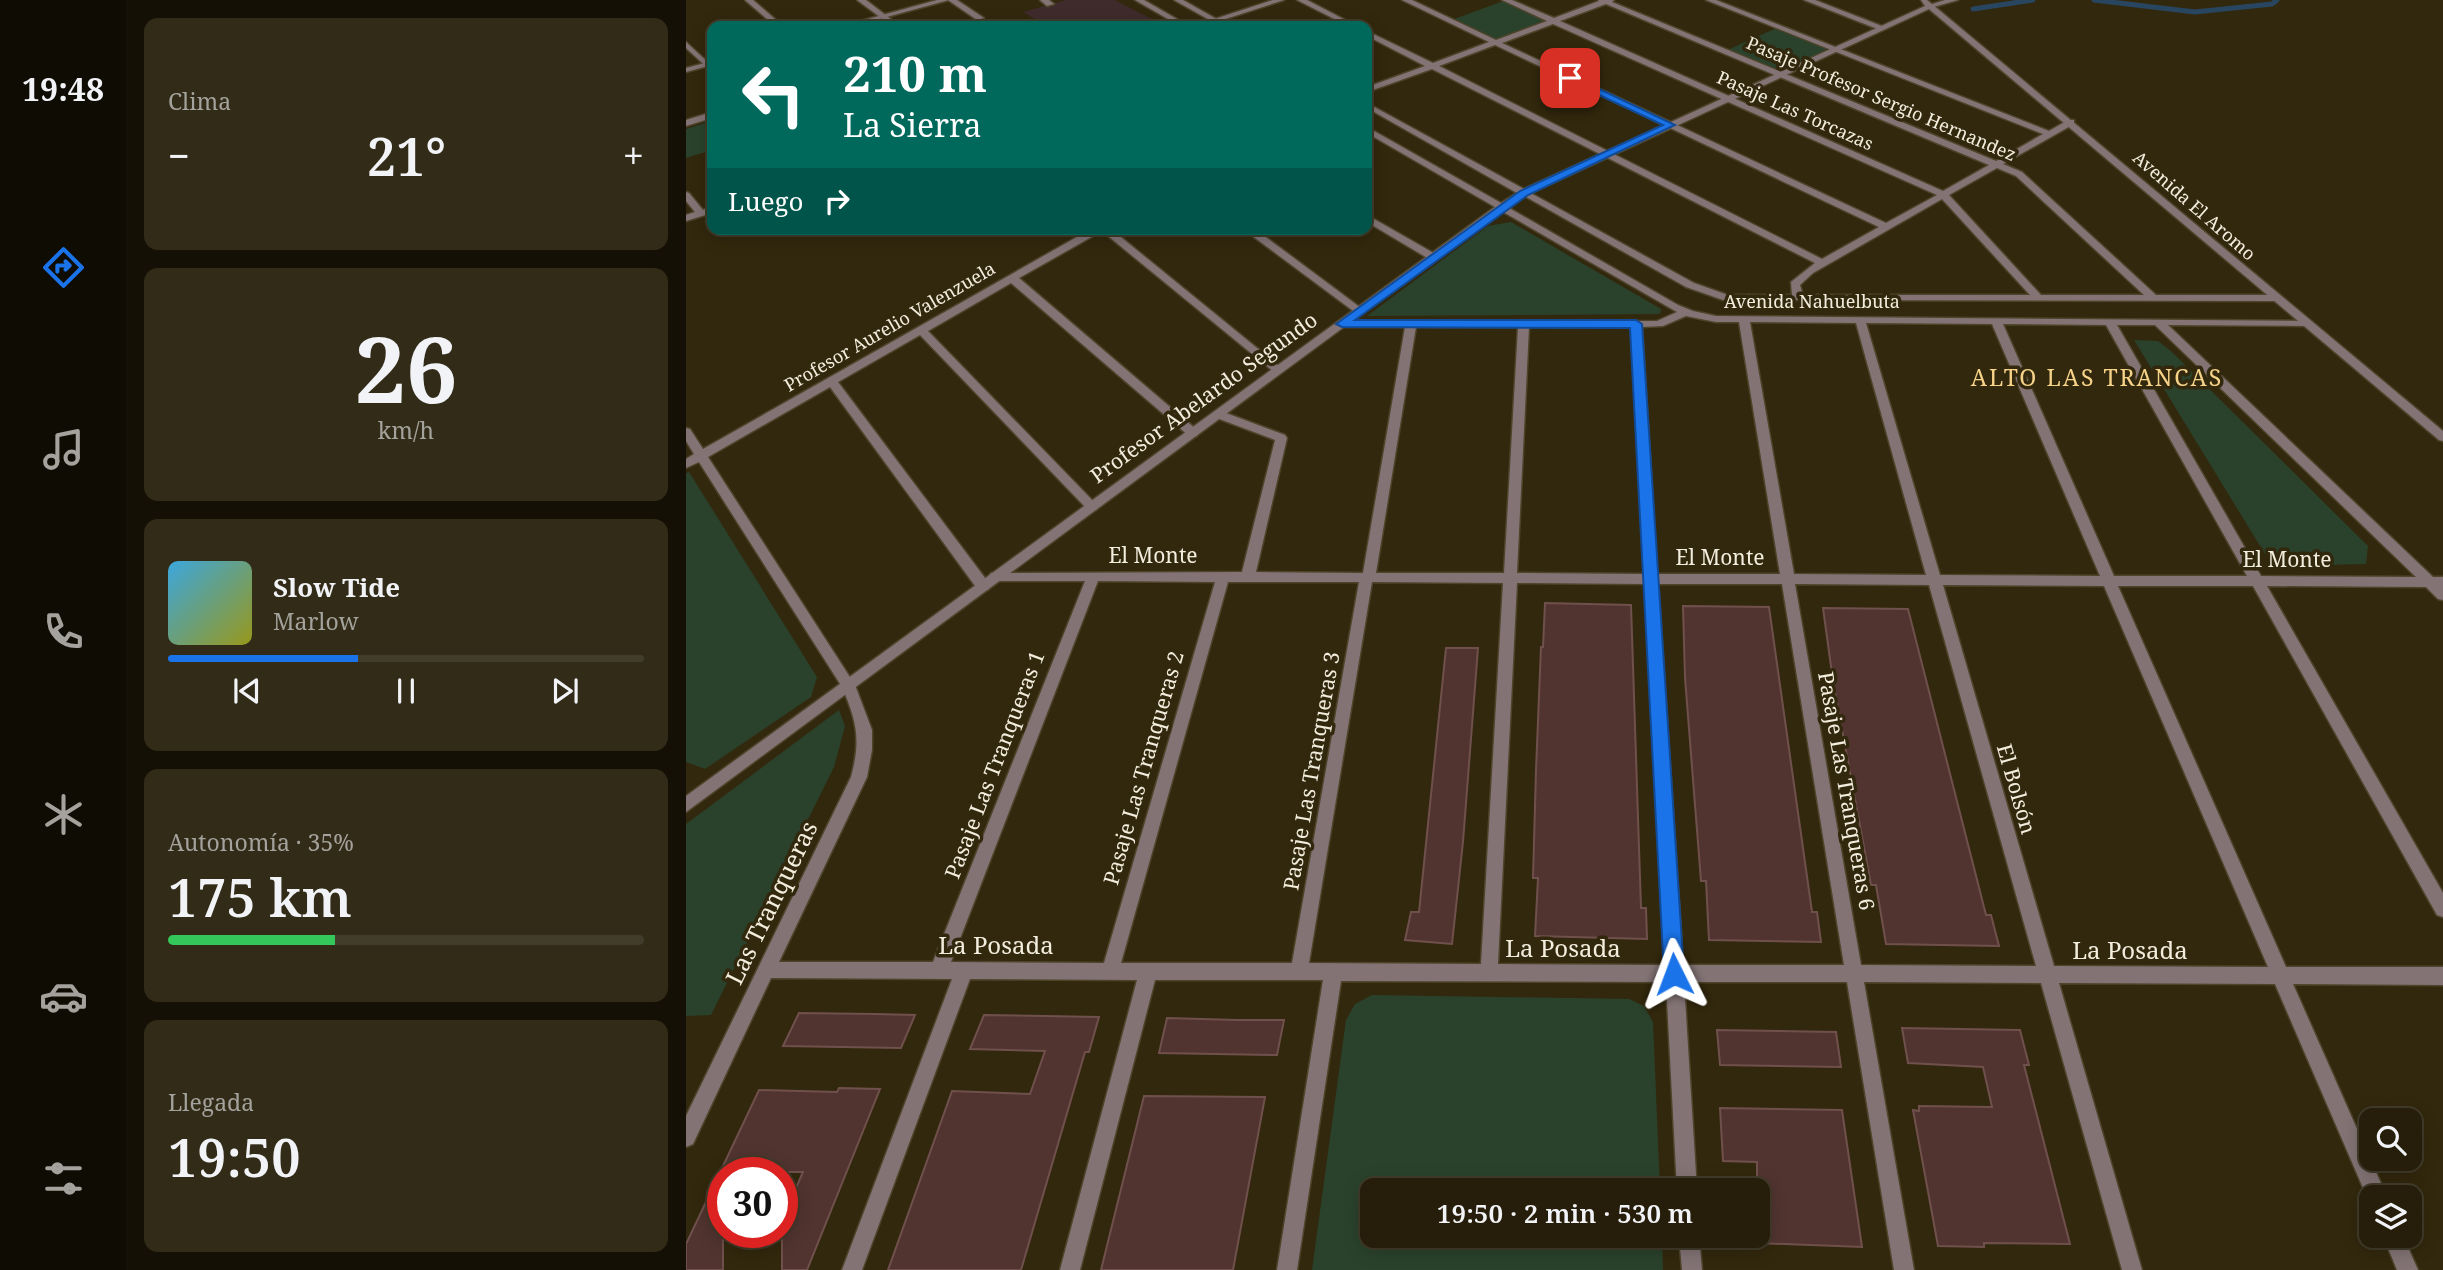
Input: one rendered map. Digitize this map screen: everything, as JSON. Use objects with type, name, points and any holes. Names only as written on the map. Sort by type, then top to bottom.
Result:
[{"type":"street","points":[[749,0],[773,21]]},
{"type":"street","points":[[861,0],[890,21]]},
{"type":"street","points":[[864,21],[945,0]]},
{"type":"street","points":[[952,0],[979,18]]},
{"type":"street","points":[[1139,0],[1176,21]]},
{"type":"street","points":[[1178,0],[1215,20]]},
{"type":"street","points":[[1212,21],[1280,0]]},
{"type":"street","points":[[1301,0],[1343,21]]},
{"type":"street","points":[[1406,0],[1885,227]]},
{"type":"street","name":"Pasaje Las Torcazas","points":[[1506,0],[1943,194],[2038,298]]},
{"type":"street","points":[[1710,0],[2050,134]]},
{"type":"street","points":[[1808,0],[1883,28]]},
{"type":"street","name":"Profesor Abelardo Segundo","points":[[686,805],[1501,207],[1524,193],[1883,28],[1927,3],[1954,0]]},
{"type":"street","points":[[1372,88],[1606,1]]},
{"type":"street","name":"Pasaje Profesor Sergio Hernandez","points":[[1606,1],[2019,174],[2153,298]]},
{"type":"street","name":"Avenida El Aromo","points":[[1927,3],[2443,437]]},
{"type":"street","points":[[1372,36],[1822,263]]},
{"type":"street","points":[[686,44],[707,63]]},
{"type":"street","points":[[686,70],[707,66]]},
{"type":"street","name":"Avenida Nahuelbuta","points":[[1372,108],[1704,292],[1727,298],[2277,298]]},
{"type":"street","points":[[686,123],[707,117]]},
{"type":"street","points":[[1798,298],[1795,284],[1822,263],[2071,122]]},
{"type":"street","name":"Avenida Nahuelbuta","points":[[1372,133],[1686,312],[1716,320],[2306,323]]},
{"type":"street","points":[[686,195],[701,213]]},
{"type":"street","points":[[686,218],[707,211]]},
{"type":"street","points":[[1372,221],[1433,257]]},
{"type":"street","name":"Profesor Aurelio Valenzuela","points":[[686,464],[1087,235]]},
{"type":"street","points":[[1112,235],[1278,370]]},
{"type":"street","points":[[1256,235],[1360,311]]},
{"type":"street","points":[[1012,278],[1193,433]]},
{"type":"street","points":[[1342,324],[1636,324],[1669,322],[1686,312]]},
{"type":"street","name":"Pasaje Las Tranqueras 6","points":[[1744,320],[1904,1270]]},
{"type":"street","name":"El Bolsón","points":[[1860,320],[2132,1270]]},
{"type":"street","points":[[1996,321],[2371,1185]]},
{"type":"street","points":[[2109,321],[2443,909]]},
{"type":"street","points":[[2158,322],[2437,582],[2443,595]]},
{"type":"street","name":"Pasaje Las Tranqueras 3","points":[[1299,972],[1411,324]]},
{"type":"street","points":[[1489,973],[1524,324]]},
{"type":"street","points":[[1636,324],[1686,1178]]},
{"type":"street","points":[[921,330],[1092,507]]},
{"type":"street","points":[[832,381],[983,586]]},
{"type":"street","points":[[1218,414],[1281,438],[1248,577]]},
{"type":"street","name":"Las Tranqueras","points":[[686,432],[848,685],[865,725],[866,752],[859,777],[686,1137]]},
{"type":"street","name":"El Monte","points":[[996,576],[2437,582]]},
{"type":"street","name":"Pasaje Las Tranqueras 1","points":[[939,970],[1093,577]]},
{"type":"street","name":"Pasaje Las Tranqueras 2","points":[[1110,971],[1223,577]]},
{"type":"street","name":"La Posada","points":[[768,970],[2443,976]]},
{"type":"street","points":[[852,1270],[964,971]]},
{"type":"street","points":[[1070,1270],[1148,971]]},
{"type":"street","points":[[1287,1270],[1333,972]]},
{"type":"street","points":[[1690,1248],[1692,1270]]},
{"type":"street","points":[[2398,1248],[2408,1270]]},
{"type":"shaded area","points":[[1066,0],[1115,0],[1155,21],[1038,21],[1023,12]]},
{"type":"green space","points":[[1506,0],[1553,21],[1495,42],[1449,21]]},
{"type":"green space","points":[[1779,27],[1836,50],[1783,74],[1725,51]]},
{"type":"green space","points":[[707,123],[707,152],[686,158],[686,129]]},
{"type":"green space","points":[[1511,222],[1661,309],[1660,314],[1367,316],[1488,226]]},
{"type":"green space","points":[[2134,340],[2158,341],[2172,352],[2368,546],[2366,564],[2284,566],[2265,554]]},
{"type":"green space","points":[[689,472],[817,677],[811,697],[705,769],[686,762],[686,473]]},
{"type":"green space","points":[[839,710],[845,726],[834,767],[711,1015],[686,1016],[686,824]]},
{"type":"green space","points":[[1372,995],[1629,999],[1644,1006],[1653,1022],[1660,1178],[1360,1178],[1360,1248],[1662,1248],[1663,1270],[1312,1270],[1346,1020],[1355,1004]]},
{"type":"building","points":[[1545,603],[1631,605],[1641,908],[1646,908],[1647,939],[1535,936],[1538,878],[1533,878],[1536,770]]},
{"type":"building","points":[[1683,606],[1769,607],[1812,912],[1817,912],[1821,942],[1709,940],[1706,881],[1701,881],[1685,678]]},
{"type":"building","points":[[1823,608],[1908,609],[1986,915],[1991,915],[1999,946],[1886,944],[1876,885],[1871,885],[1833,681]]},
{"type":"building","points":[[1446,648],[1478,648],[1452,944],[1405,940],[1411,912],[1419,912]]},
{"type":"building","points":[[799,1013],[915,1015],[901,1048],[783,1046]]},
{"type":"building","points":[[984,1015],[1099,1017],[1089,1052],[1085,1052],[1021,1270],[888,1270],[952,1091],[1030,1094],[1045,1051],[970,1049]]},
{"type":"building","points":[[1167,1018],[1284,1020],[1277,1055],[1159,1053]]},
{"type":"building","points":[[1902,1028],[2020,1030],[2029,1065],[2024,1065],[2070,1244],[1984,1243],[1984,1247],[1938,1246],[1913,1110],[1919,1111],[1919,1106],[1992,1107],[1983,1067],[1908,1063]]},
{"type":"building","points":[[1717,1030],[1836,1032],[1841,1067],[1720,1065]]},
{"type":"building","points":[[839,1088],[880,1089],[807,1270],[782,1270],[782,1248],[798,1248],[798,1183],[803,1172],[798,1172],[798,1157],[727,1157],[759,1090],[837,1092]]},
{"type":"building","points":[[1144,1096],[1265,1097],[1233,1270],[1101,1270]]},
{"type":"building","points":[[1720,1108],[1842,1110],[1862,1247],[1770,1243],[1770,1178],[1757,1178],[1757,1162],[1723,1161]]},
{"type":"building","points":[[707,1200],[707,1248],[723,1248],[723,1270],[686,1270],[686,1244]]},
{"type":"waterway","points":[[1973,9],[2033,0]]},
{"type":"waterway","points":[[2094,0],[2195,12],[2272,4],[2277,0]]},
{"type":"district","name":"ALTO LAS TRANCAS","points":[[2097,378]]},
{"type":"route","points":[[1570,78],[1671,125],[1524,193],[1342,324],[1636,324],[1674,974]]}]
